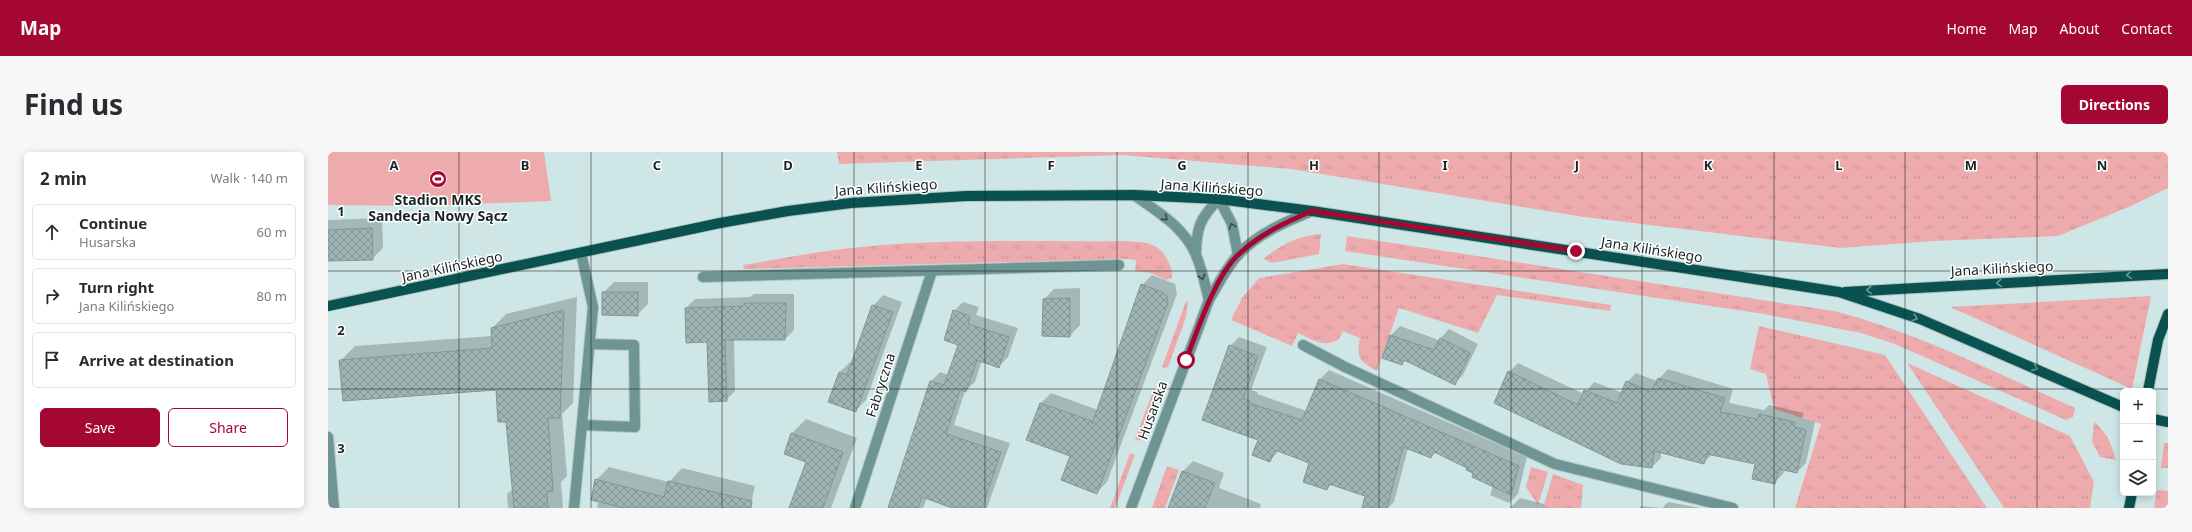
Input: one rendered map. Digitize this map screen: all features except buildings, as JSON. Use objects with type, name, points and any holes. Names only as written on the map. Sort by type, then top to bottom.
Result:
[{"type":"main road","name":"Jana Kilińskiego","points":[[328,306],[736,220],[851,203],[966,196],[1134,195],[1219,199],[1312,211],[1838,292],[1920,319],[2120,406]]},
{"type":"main road","name":"Jana Kilińskiego","points":[[1838,292],[2168,274]]},
{"type":"main road","points":[[2149,388],[2158,340],[2168,314]]},
{"type":"main road","points":[[2156,420],[2168,422]]},
{"type":"main road","points":[[2130,508],[2132,496]]},
{"type":"street","points":[[1134,195],[1160,212],[1176,226],[1186,238],[1196,255],[1209,300]]},
{"type":"street","points":[[1196,255],[1196,237],[1200,223],[1207,211],[1219,199],[1232,224],[1238,255]]},
{"type":"street","name":"Husarska","points":[[1131,508],[1209,300],[1238,255],[1285,222],[1312,211]]},
{"type":"street","points":[[574,508],[593,307],[581,252]]},
{"type":"street","points":[[703,277],[1119,265]]},
{"type":"street","name":"Fabryczna","points":[[855,508],[932,271]]},
{"type":"street","points":[[582,425],[635,427],[634,346],[590,344]]},
{"type":"street","points":[[1303,345],[1345,367],[1555,464],[1733,508]]},
{"type":"street","points":[[328,437],[334,508]]},
{"type":"green space","name":"Stadion MKS Sandecja Nowy Sącz","points":[[328,152],[544,152],[551,201],[423,206],[328,205]]},
{"type":"green space","points":[[837,152],[2168,152],[2168,188],[2131,206],[2058,236],[1934,241],[1841,248],[1584,217],[1291,169],[1122,155],[839,164]]},
{"type":"green space","points":[[1321,234],[1319,254],[1272,263],[1263,259],[1276,249],[1290,242],[1305,236]]},
{"type":"green space","points":[[1347,236],[1834,311],[1866,320],[1927,342],[1957,355],[2075,408],[2073,417],[2066,420],[1895,344],[1861,333],[1764,314],[1345,251]]},
{"type":"green space","points":[[988,241],[1124,241],[1148,243],[1158,248],[1166,257],[1170,265],[1172,278],[1166,280],[1151,273],[1135,271],[1136,260],[1128,259],[744,269],[743,265],[851,248],[885,245]]},
{"type":"green space","points":[[1343,264],[1611,305],[1610,311],[1497,295],[1478,333],[1399,308],[1377,371],[1366,365],[1360,359],[1358,351],[1360,338],[1343,331],[1339,339],[1329,343],[1318,342],[1298,333],[1292,346],[1231,320],[1242,298],[1259,278]]},
{"type":"green space","points":[[2151,296],[2132,388],[1950,307]]},
{"type":"green space","points":[[1186,301],[1188,302],[1186,317],[1168,367],[1164,368],[1162,367]]},
{"type":"green space","points":[[1759,326],[1885,355],[1987,508],[1795,508],[1821,424],[1774,409],[1766,374],[1750,369]]},
{"type":"green space","points":[[1907,363],[2070,436],[2094,482],[2090,508],[2004,508]]},
{"type":"green space","points":[[1153,392],[1158,393],[1140,441],[1135,439]]},
{"type":"green space","points":[[2094,422],[2108,439],[2116,460],[2100,457],[2092,442]]},
{"type":"green space","points":[[2164,443],[2168,443],[2168,468],[2161,468]]},
{"type":"green space","points":[[1130,453],[1135,455],[1115,508],[1110,508]]},
{"type":"green space","points":[[1167,466],[1179,470],[1165,508],[1152,508]]},
{"type":"green space","points":[[1531,467],[1548,472],[1538,505],[1526,487]]},
{"type":"green space","points":[[1553,474],[1583,485],[1581,508],[1543,508]]},
{"type":"green space","points":[[2157,490],[2168,491],[2168,508],[2154,508]]},
{"type":"place","name":"Stadion MKS Sandecja Nowy Sącz","points":[[438,179]]},
{"type":"route","points":[[1186,360],[1209,300],[1238,255],[1285,222],[1312,211],[1576,251]]}]
